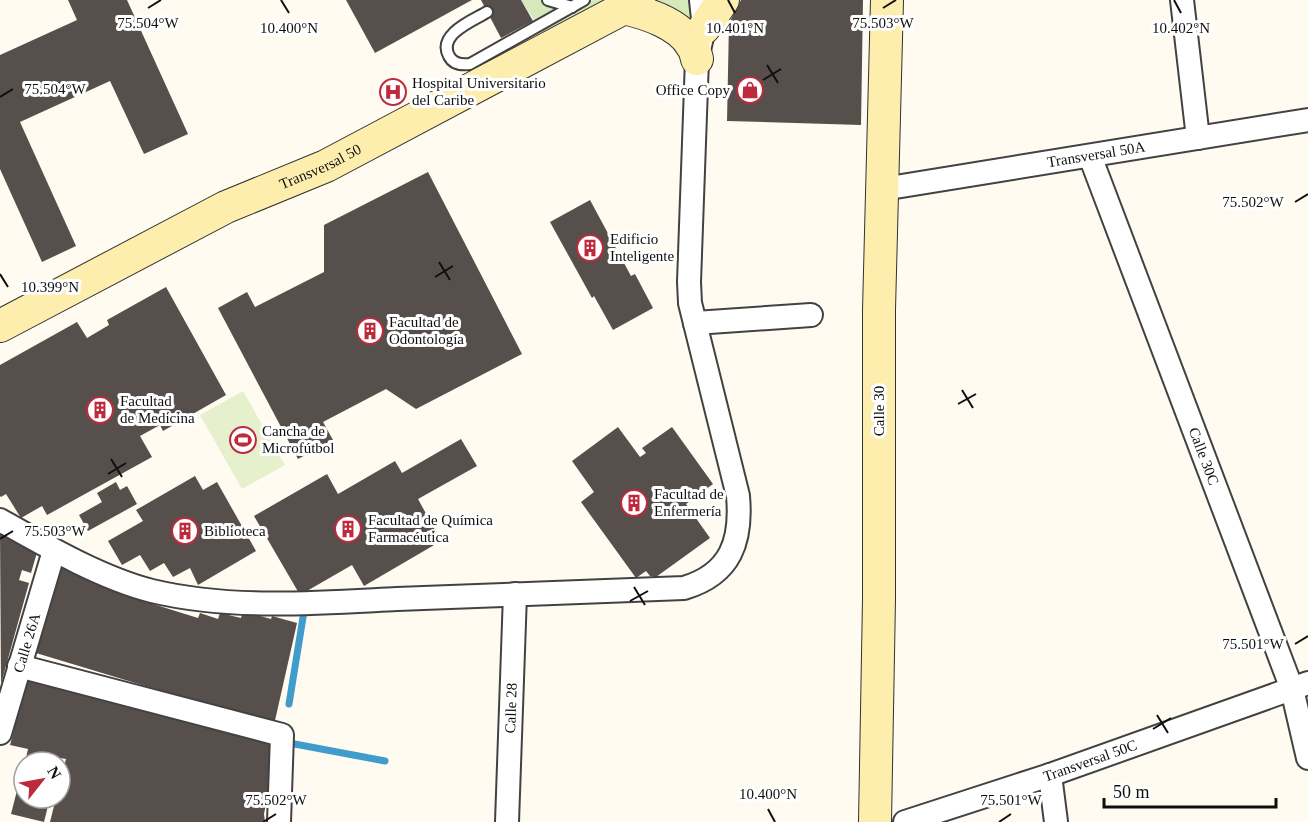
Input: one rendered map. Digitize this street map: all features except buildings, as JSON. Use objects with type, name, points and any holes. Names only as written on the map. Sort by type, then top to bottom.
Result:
[{"type":"street","points":[[0,520],[54,551],[127,583],[153,591],[210,599],[306,603],[684,588],[713,573],[732,551],[740,527],[738,496],[690,303],[689,282],[697,59],[703,14],[723,0]]},
{"type":"street","name":"Calle 30","points":[[875,822],[879,599],[879,310],[887,0]]},
{"type":"street","points":[[1182,0],[1198,138]]},
{"type":"street","points":[[631,4],[678,32],[692,45],[697,59]]},
{"type":"street","name":"Transversal 50","points":[[0,326],[226,207],[326,166],[631,4]]},
{"type":"street","name":"Transversal 50A","points":[[883,189],[1308,120]]},
{"type":"street","name":"Calle 30C","points":[[1090,156],[1300,686],[1308,758]]},
{"type":"street","points":[[695,323],[811,315]]},
{"type":"street","name":"Calle 26A","points":[[0,733],[54,551]]},
{"type":"street","name":"Calle 28","points":[[507,822],[515,594]]},
{"type":"street","points":[[19,666],[282,735],[279,822]]},
{"type":"street","name":"Transversal 50C","points":[[905,822],[1050,775],[1300,686]]},
{"type":"street","points":[[1050,775],[1056,822]]},
{"type":"lane","points":[[548,0],[572,7]]},
{"type":"lane","points":[[487,12],[456,31],[448,39],[448,55],[454,62],[462,65],[470,64],[584,0]]},
{"type":"green space","points":[[521,0],[608,0],[543,34]]},
{"type":"green space","points":[[656,0],[692,0],[697,29],[648,4]]},
{"type":"green space","name":"Cancha de Microfútbol","points":[[243,391],[285,465],[242,489],[200,415]]},
{"type":"waterway","points":[[289,704],[305,605]]},
{"type":"waterway","points":[[284,742],[385,761]]},
{"type":"place","name":"Office Copy","points":[[750,90]]},
{"type":"place","name":"Hospital Universitario del Caribe","points":[[393,92]]},
{"type":"place","name":"Edificio Inteligente","points":[[590,248]]},
{"type":"place","name":"Facultad de Odontología","points":[[370,331]]},
{"type":"place","name":"Facultad de Medicina","points":[[100,410]]},
{"type":"place","name":"Cancha de Microfútbol","points":[[243,440]]},
{"type":"place","name":"Facultad de Enfermería","points":[[634,503]]},
{"type":"place","name":"Facultad de Química Farmacéutica","points":[[348,529]]},
{"type":"place","name":"Biblioteca","points":[[185,531]]}]
